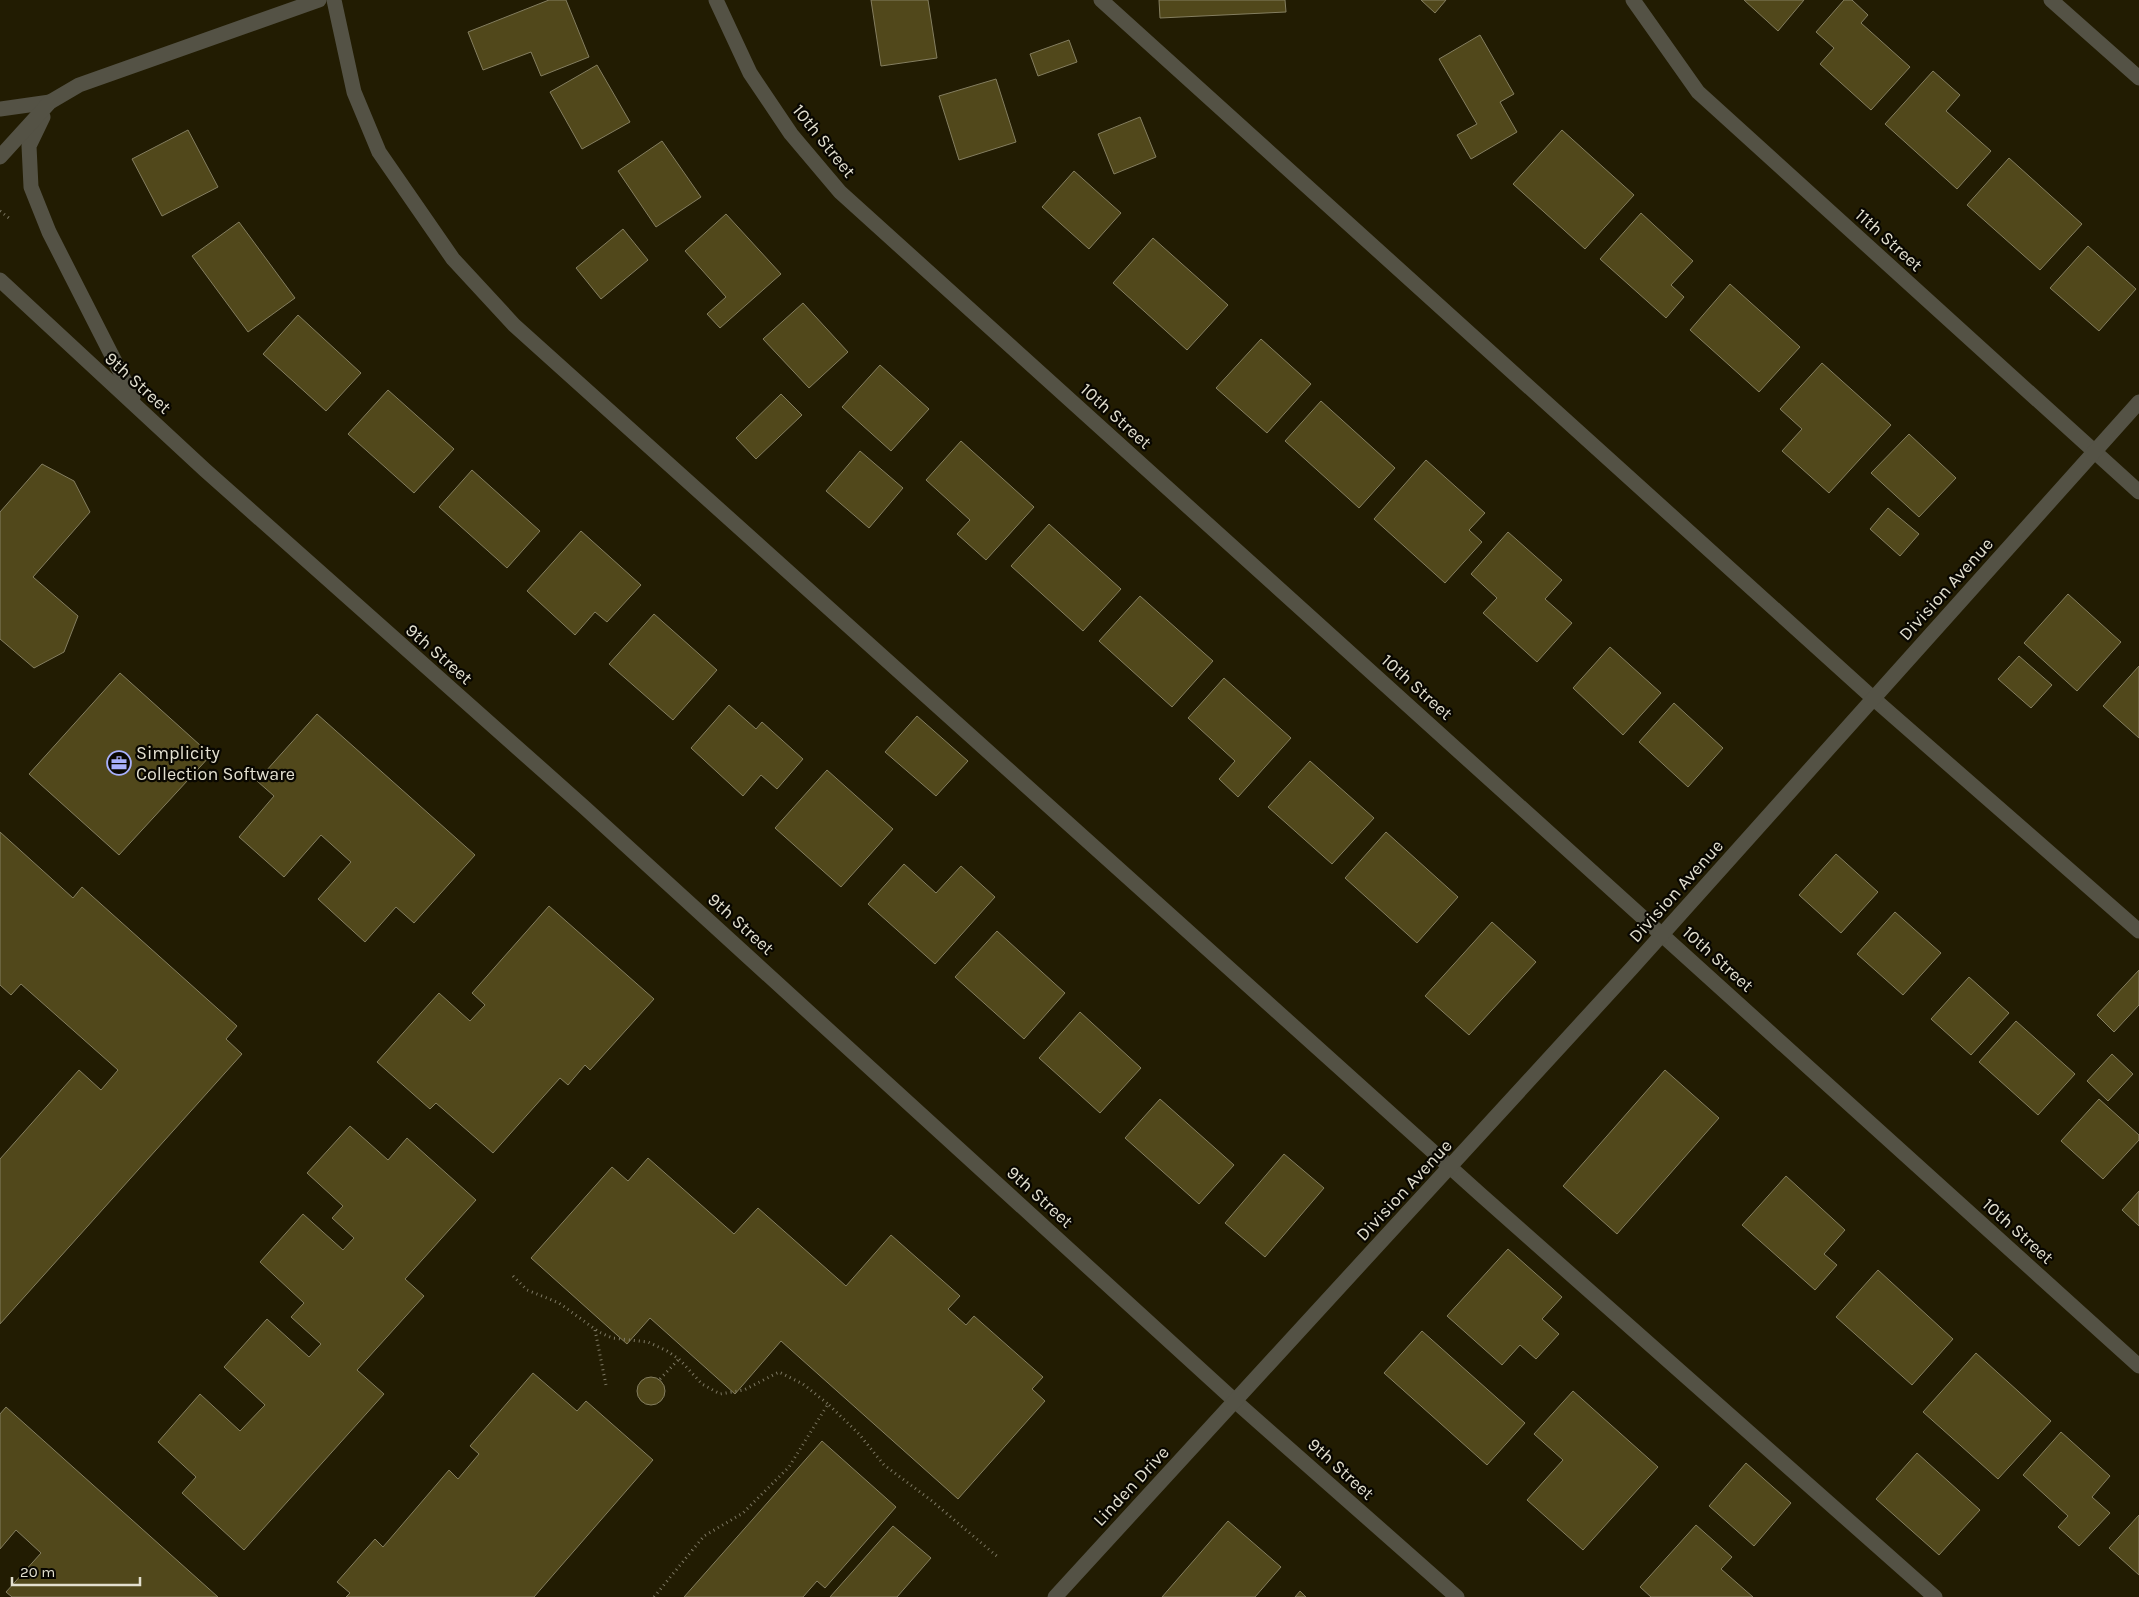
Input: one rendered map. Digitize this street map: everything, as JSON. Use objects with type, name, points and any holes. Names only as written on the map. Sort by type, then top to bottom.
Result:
[{"type":"street","points":[[0,157],[50,102],[79,85],[318,0]]},
{"type":"street","points":[[334,0],[354,92],[379,152],[452,259],[514,325],[1451,1167],[1935,1597]]},
{"type":"street","name":"10th Street","points":[[716,0],[750,73],[791,134],[840,192],[2139,1366]]},
{"type":"street","points":[[1101,0],[1874,698],[2139,931]]},
{"type":"street","name":"11th Street","points":[[1633,0],[1698,92],[2139,492]]},
{"type":"street","points":[[2051,0],[2139,78]]},
{"type":"street","points":[[0,109],[50,102]]},
{"type":"street","points":[[50,102],[29,146],[31,187],[49,232],[137,406]]},
{"type":"street","name":"9th Street","points":[[0,280],[308,563],[584,807],[1235,1401],[1457,1597]]},
{"type":"street","name":"Division Avenue","points":[[1235,1401],[1663,934],[2139,402]]},
{"type":"street","name":"Linden Drive","points":[[1055,1597],[1235,1401]]},
{"type":"path","points":[[513,1276],[526,1290],[559,1303],[595,1329],[612,1338],[648,1342],[679,1359],[702,1384],[720,1394],[744,1390],[779,1372],[803,1384],[828,1404],[859,1434],[884,1465],[932,1501],[999,1558]]},
{"type":"path","points":[[595,1329],[606,1385]]},
{"type":"path","points":[[660,1380],[679,1359]]},
{"type":"path","points":[[654,1597],[704,1536],[743,1513],[789,1468],[828,1404]]},
{"type":"building","points":[[549,0],[566,0],[589,57],[541,76],[531,52],[483,70],[468,32]]},
{"type":"building","points":[[871,0],[928,0],[937,58],[881,66]]},
{"type":"building","points":[[1159,0],[1285,0],[1286,12],[1160,18]]},
{"type":"building","points":[[1421,0],[1446,0],[1435,13]]},
{"type":"building","points":[[1744,0],[1804,0],[1778,31]]},
{"type":"building","points":[[1844,0],[1852,0],[1868,15],[1861,23],[1910,67],[1871,110],[1820,64],[1834,48],[1816,32]]},
{"type":"building","points":[[1480,35],[1514,94],[1500,102],[1517,132],[1471,159],[1457,135],[1477,124],[1439,59]]},
{"type":"building","points":[[1069,40],[1077,62],[1038,76],[1030,54]]},
{"type":"building","points":[[597,65],[630,122],[582,149],[550,92]]},
{"type":"building","points":[[1933,71],[1960,95],[1946,111],[1991,151],[1957,189],[1885,124]]},
{"type":"building","points":[[996,79],[1016,142],[959,160],[939,96]]},
{"type":"building","points":[[1140,117],[1156,157],[1114,174],[1098,134]]},
{"type":"building","points":[[188,130],[218,187],[162,216],[132,159]]},
{"type":"building","points":[[1562,130],[1634,195],[1585,249],[1513,184]]},
{"type":"building","points":[[662,141],[701,197],[656,227],[618,171]]},
{"type":"building","points":[[2009,158],[2082,224],[2040,270],[1967,205]]},
{"type":"building","points":[[1074,171],[1121,213],[1089,249],[1042,207]]},
{"type":"building","points":[[1641,213],[1693,261],[1671,285],[1684,297],[1666,318],[1600,259]]},
{"type":"building","points":[[726,214],[781,274],[720,328],[707,314],[726,297],[685,251]]},
{"type":"building","points":[[239,222],[295,298],[248,332],[192,256]]},
{"type":"building","points":[[623,229],[648,260],[601,299],[576,268]]},
{"type":"building","points":[[1153,238],[1228,305],[1187,350],[1113,283]]},
{"type":"building","points":[[2088,246],[2136,289],[2099,331],[2050,288]]},
{"type":"building","points":[[1730,284],[1800,347],[1759,392],[1690,330]]},
{"type":"building","points":[[803,303],[848,352],[809,388],[763,339]]},
{"type":"building","points":[[298,315],[361,373],[326,411],[263,354]]},
{"type":"building","points":[[1261,339],[1311,384],[1267,433],[1216,388]]},
{"type":"building","points":[[1822,363],[1891,425],[1829,493],[1782,451],[1802,429],[1780,409]]},
{"type":"building","points":[[880,365],[929,409],[891,451],[842,407]]},
{"type":"building","points":[[388,390],[454,449],[414,493],[348,434]]},
{"type":"building","points":[[781,394],[802,415],[756,459],[736,438]]},
{"type":"building","points":[[1321,401],[1395,468],[1359,508],[1285,441]]},
{"type":"building","points":[[1909,434],[1956,478],[1919,517],[1871,473]]},
{"type":"building","points":[[961,441],[1034,507],[986,560],[957,534],[970,520],[926,480]]},
{"type":"building","points":[[860,451],[903,488],[869,528],[826,491]]},
{"type":"building","points":[[1426,460],[1485,513],[1469,530],[1482,542],[1445,583],[1374,519]]},
{"type":"building","points":[[42,464],[74,481],[90,512],[33,577],[78,616],[64,652],[34,668],[0,639],[0,512]]},
{"type":"building","points":[[472,470],[540,531],[507,568],[439,507]]},
{"type":"building","points":[[1888,508],[1919,534],[1900,556],[1870,529]]},
{"type":"building","points":[[1049,524],[1121,589],[1083,631],[1011,566]]},
{"type":"building","points":[[581,531],[641,585],[607,622],[595,612],[575,635],[527,591]]},
{"type":"building","points":[[1508,532],[1562,580],[1545,599],[1572,623],[1537,662],[1483,613],[1497,598],[1471,574]]},
{"type":"building","points":[[2068,594],[2121,642],[2077,691],[2024,643]]},
{"type":"building","points":[[1140,596],[1213,661],[1172,707],[1099,641]]},
{"type":"building","points":[[654,614],[717,670],[673,720],[609,664]]},
{"type":"building","points":[[1610,647],[1661,693],[1623,735],[1573,688]]},
{"type":"building","points":[[2019,656],[2052,685],[2031,708],[1998,679]]},
{"type":"building","points":[[2139,666],[2139,738],[2103,706]]},
{"type":"building","points":[[120,673],[211,755],[119,855],[29,774]]},
{"type":"building","points":[[1224,678],[1291,738],[1238,797],[1219,779],[1235,761],[1188,718]]},
{"type":"building","points":[[1674,703],[1723,748],[1688,787],[1639,742]]},
{"type":"building","points":[[729,705],[756,729],[762,722],[803,759],[777,789],[761,775],[743,796],[691,748]]},
{"type":"building","points":[[317,714],[475,855],[414,923],[396,907],[365,942],[318,899],[351,862],[321,835],[284,877],[239,837],[274,796],[257,781]]},
{"type":"building","points":[[917,716],[968,761],[936,796],[885,752]]},
{"type":"building","points":[[1310,761],[1374,818],[1332,864],[1268,807]]},
{"type":"building","points":[[827,770],[893,829],[841,887],[775,828]]},
{"type":"building","points":[[0,832],[73,898],[82,887],[237,1026],[226,1039],[242,1054],[0,1324],[0,1159],[79,1070],[101,1090],[118,1070],[21,984],[11,995],[0,985]]},
{"type":"building","points":[[1386,832],[1458,897],[1417,943],[1345,878]]},
{"type":"building","points":[[1836,854],[1878,892],[1841,933],[1799,895]]},
{"type":"building","points":[[904,864],[936,893],[961,866],[995,897],[935,964],[868,904]]},
{"type":"building","points":[[549,906],[654,999],[590,1070],[585,1065],[568,1085],[560,1078],[493,1153],[436,1103],[430,1109],[377,1062],[439,993],[470,1021],[485,1005],[472,993]]},
{"type":"building","points":[[1895,912],[1941,953],[1903,995],[1857,954]]},
{"type":"building","points":[[1492,922],[1536,962],[1469,1035],[1425,996]]},
{"type":"building","points":[[997,931],[1065,993],[1024,1039],[955,977]]},
{"type":"building","points":[[2139,970],[2139,1005],[2114,1032],[2097,1015]]},
{"type":"building","points":[[1969,977],[2009,1013],[1971,1055],[1931,1019]]},
{"type":"building","points":[[1080,1012],[1141,1068],[1100,1113],[1039,1058]]},
{"type":"building","points":[[2016,1021],[2075,1074],[2038,1115],[1979,1062]]},
{"type":"building","points":[[2112,1054],[2133,1074],[2108,1101],[2087,1081]]},
{"type":"building","points":[[1665,1070],[1719,1118],[1617,1234],[1563,1186]]},
{"type":"building","points":[[1160,1099],[1234,1165],[1199,1204],[1125,1138]]},
{"type":"building","points":[[2099,1099],[2139,1135],[2139,1140],[2103,1179],[2061,1141]]},
{"type":"building","points":[[350,1126],[388,1160],[407,1138],[476,1200],[405,1279],[424,1296],[357,1370],[384,1394],[244,1550],[182,1493],[196,1477],[158,1442],[200,1394],[240,1431],[265,1405],[224,1367],[267,1319],[309,1357],[321,1344],[291,1317],[304,1303],[260,1262],[303,1214],[343,1250],[354,1238],[332,1218],[343,1206],[307,1173]]},
{"type":"building","points":[[1284,1154],[1324,1188],[1265,1257],[1225,1223]]},
{"type":"building","points":[[648,1158],[734,1234],[758,1208],[846,1286],[891,1235],[960,1296],[948,1309],[966,1325],[974,1316],[1043,1377],[1032,1389],[1045,1401],[958,1499],[781,1341],[735,1394],[650,1318],[627,1344],[531,1258],[612,1167],[628,1181]]},
{"type":"building","points":[[1786,1176],[1845,1230],[1824,1254],[1837,1265],[1815,1290],[1742,1225]]},
{"type":"building","points":[[2139,1191],[2139,1226],[2122,1210]]},
{"type":"building","points":[[1508,1249],[1562,1297],[1542,1319],[1559,1334],[1536,1359],[1520,1345],[1502,1365],[1447,1316]]},
{"type":"building","points":[[1878,1270],[1953,1339],[1912,1385],[1836,1317]]},
{"type":"building","points":[[1422,1331],[1525,1423],[1487,1465],[1384,1373]]},
{"type":"building","points":[[1976,1353],[2051,1421],[1998,1479],[1923,1412]]},
{"type":"building","points":[[533,1373],[577,1411],[586,1401],[653,1460],[534,1597],[346,1597],[350,1593],[337,1582],[375,1539],[383,1547],[449,1470],[458,1479],[479,1454],[470,1446]]},
{"type":"building","points":[[651,1377],[661,1381],[665,1391],[661,1401],[651,1405],[641,1401],[637,1391],[641,1381]]},
{"type":"building","points":[[1573,1391],[1658,1467],[1583,1550],[1527,1500],[1563,1460],[1534,1434]]},
{"type":"building","points":[[6,1407],[218,1597],[12,1597],[6,1592],[41,1553],[16,1530],[0,1549],[0,1414]]},
{"type":"building","points":[[2061,1432],[2110,1476],[2092,1497],[2110,1513],[2079,1546],[2058,1527],[2068,1516],[2023,1475]]},
{"type":"building","points":[[822,1441],[896,1507],[825,1588],[817,1581],[803,1597],[684,1597]]},
{"type":"building","points":[[1917,1453],[1980,1510],[1939,1555],[1876,1499]]},
{"type":"building","points":[[1746,1463],[1791,1503],[1754,1546],[1709,1506]]},
{"type":"building","points":[[2139,1515],[2139,1575],[2109,1548]]},
{"type":"building","points":[[1228,1521],[1281,1567],[1255,1597],[1162,1597]]},
{"type":"building","points":[[1696,1525],[1732,1557],[1721,1569],[1753,1597],[1651,1597],[1640,1587]]},
{"type":"building","points":[[893,1526],[931,1558],[897,1597],[830,1597]]},
{"type":"building","points":[[1300,1591],[1306,1597],[1295,1597]]},
{"type":"place","name":"Simplicity Collection Software","points":[[119,763]]}]
